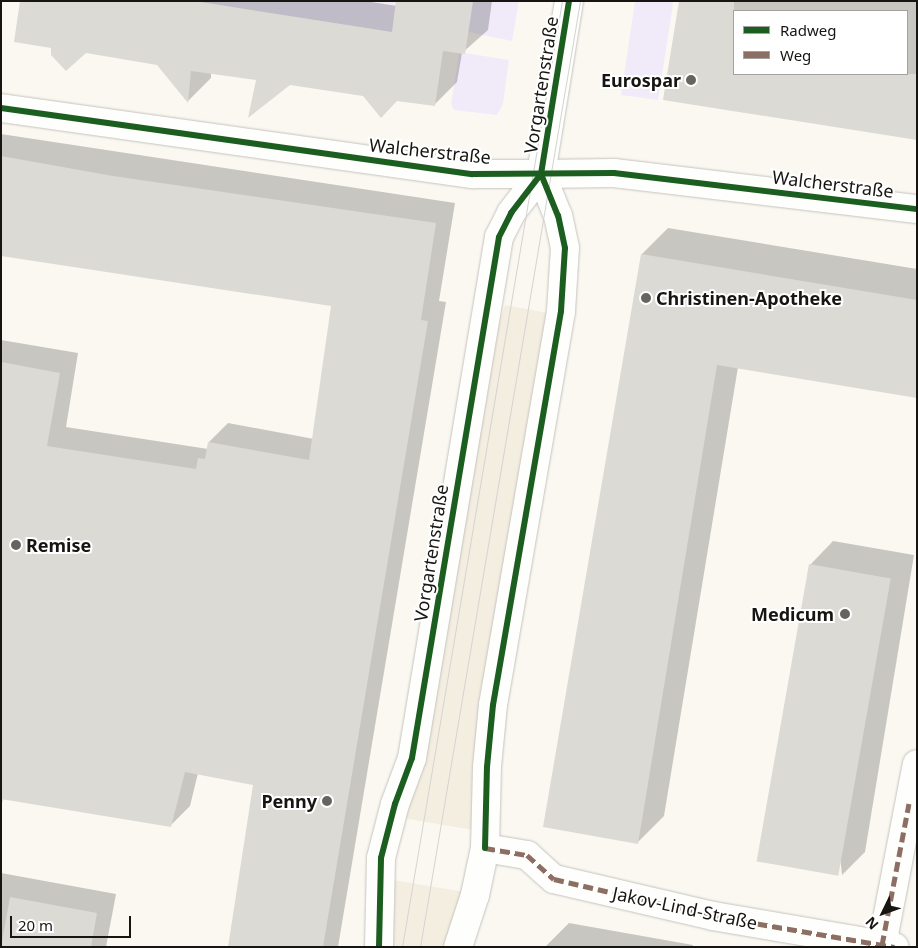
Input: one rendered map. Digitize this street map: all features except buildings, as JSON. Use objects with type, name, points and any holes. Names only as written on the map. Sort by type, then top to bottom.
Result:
[{"type":"street","name":"Vorgartenstraße","points":[[379,947],[381,858],[395,804],[412,758],[498,236],[512,213],[541,174],[569,1]]},
{"type":"street","name":"Walcherstraße","points":[[1,108],[472,174],[614,173],[917,209]]},
{"type":"street","name":"Vorgartenstraße","points":[[458,947],[475,894],[485,848],[487,767],[493,705],[561,311],[565,248],[558,216],[541,174]]},
{"type":"street","points":[[888,946],[909,804],[917,764]]},
{"type":"street","name":"Jakov-Lind-Straße","points":[[485,848],[527,855],[554,879],[713,916],[888,946]]},
{"type":"shaded area","points":[[194,1],[396,1],[398,43],[373,29]]},
{"type":"shaded area","points":[[473,1],[519,1],[512,41],[468,32]]},
{"type":"shaded area","points":[[635,1],[672,1],[673,5],[658,100],[621,95]]},
{"type":"shaded area","points":[[465,53],[509,60],[503,104],[497,115],[454,110],[451,104],[459,54]]},
{"type":"shaded area","points":[[505,305],[548,313],[473,830],[403,818],[495,336]]},
{"type":"shaded area","points":[[392,880],[465,892],[449,947],[390,947]]},
{"type":"tram line","points":[[402,947],[562,1]]},
{"type":"tram line","points":[[420,947],[580,1]]},
{"type":"marked path","points":[[882,945],[909,804]]},
{"type":"marked path","points":[[485,848],[527,855],[554,879],[713,916],[894,947]]},
{"type":"cycle path","points":[[485,848],[487,767],[493,705],[561,311],[565,248],[558,216],[541,174],[569,1]]},
{"type":"cycle path","points":[[1,108],[472,174],[614,173],[917,209]]},
{"type":"cycle path","points":[[379,947],[381,858],[395,804],[412,758],[499,237],[511,213],[541,174]]},
{"type":"place","name":"Eurospar","points":[[691,80]]},
{"type":"place","name":"Christinen-Apotheke","points":[[646,298]]},
{"type":"place","name":"Remise","points":[[16,545]]},
{"type":"place","name":"Medicum","points":[[845,614]]},
{"type":"place","name":"Penny","points":[[327,801]]}]
